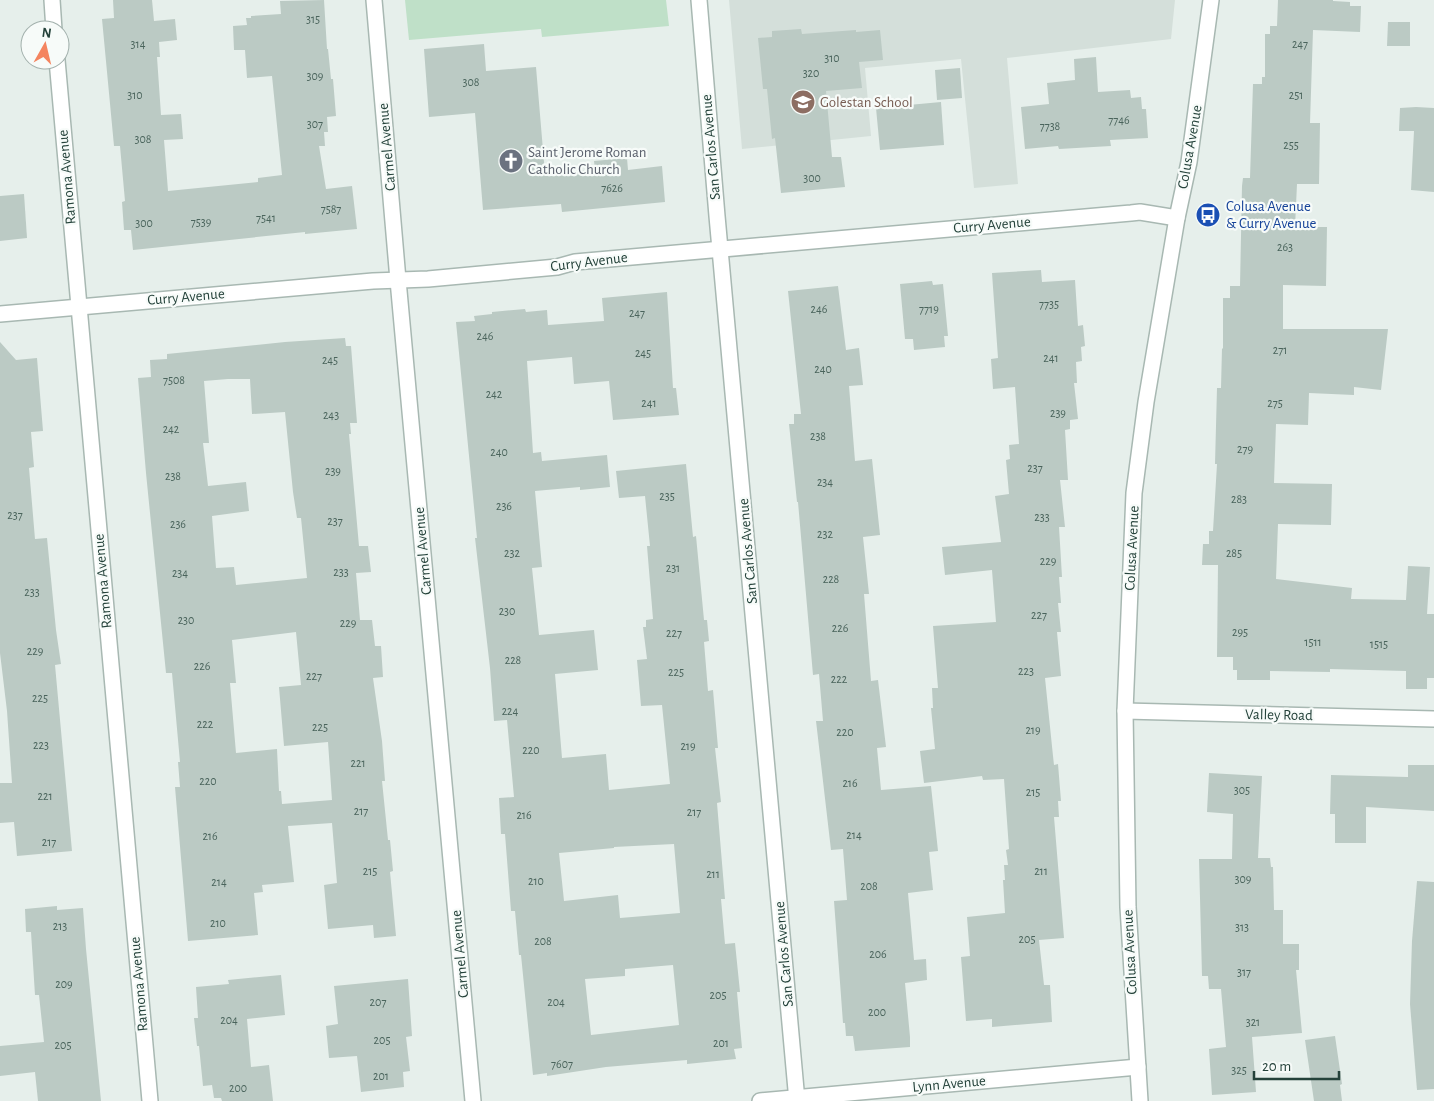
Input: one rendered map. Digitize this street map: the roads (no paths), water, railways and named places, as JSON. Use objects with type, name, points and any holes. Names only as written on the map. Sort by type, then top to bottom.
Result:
[{"type":"street","points":[[52,0],[53,20]]},
{"type":"street","name":"Carmel Avenue","points":[[374,0],[474,1101]]},
{"type":"street","name":"San Carlos Avenue","points":[[699,0],[797,1099]]},
{"type":"street","name":"Colusa Avenue","points":[[1140,1101],[1128,907],[1125,711],[1134,493],[1146,402],[1177,218],[1189,162],[1211,0]]},
{"type":"street","name":"Ramona Avenue","points":[[58,70],[150,1101]]},
{"type":"street","name":"Curry Avenue","points":[[0,314],[373,281],[428,279],[557,267],[575,262],[1140,212],[1177,218]]},
{"type":"street","name":"Valley Road","points":[[1125,711],[1434,719]]},
{"type":"street","name":"Lynn Avenue","points":[[760,1101],[1138,1067]]},
{"type":"place","name":"Golestan School","points":[[803,102]]},
{"type":"place","name":"Saint Jerome Roman Catholic Church","points":[[511,161]]},
{"type":"place","name":"Colusa Avenue & Curry Avenue","points":[[1208,215]]}]
